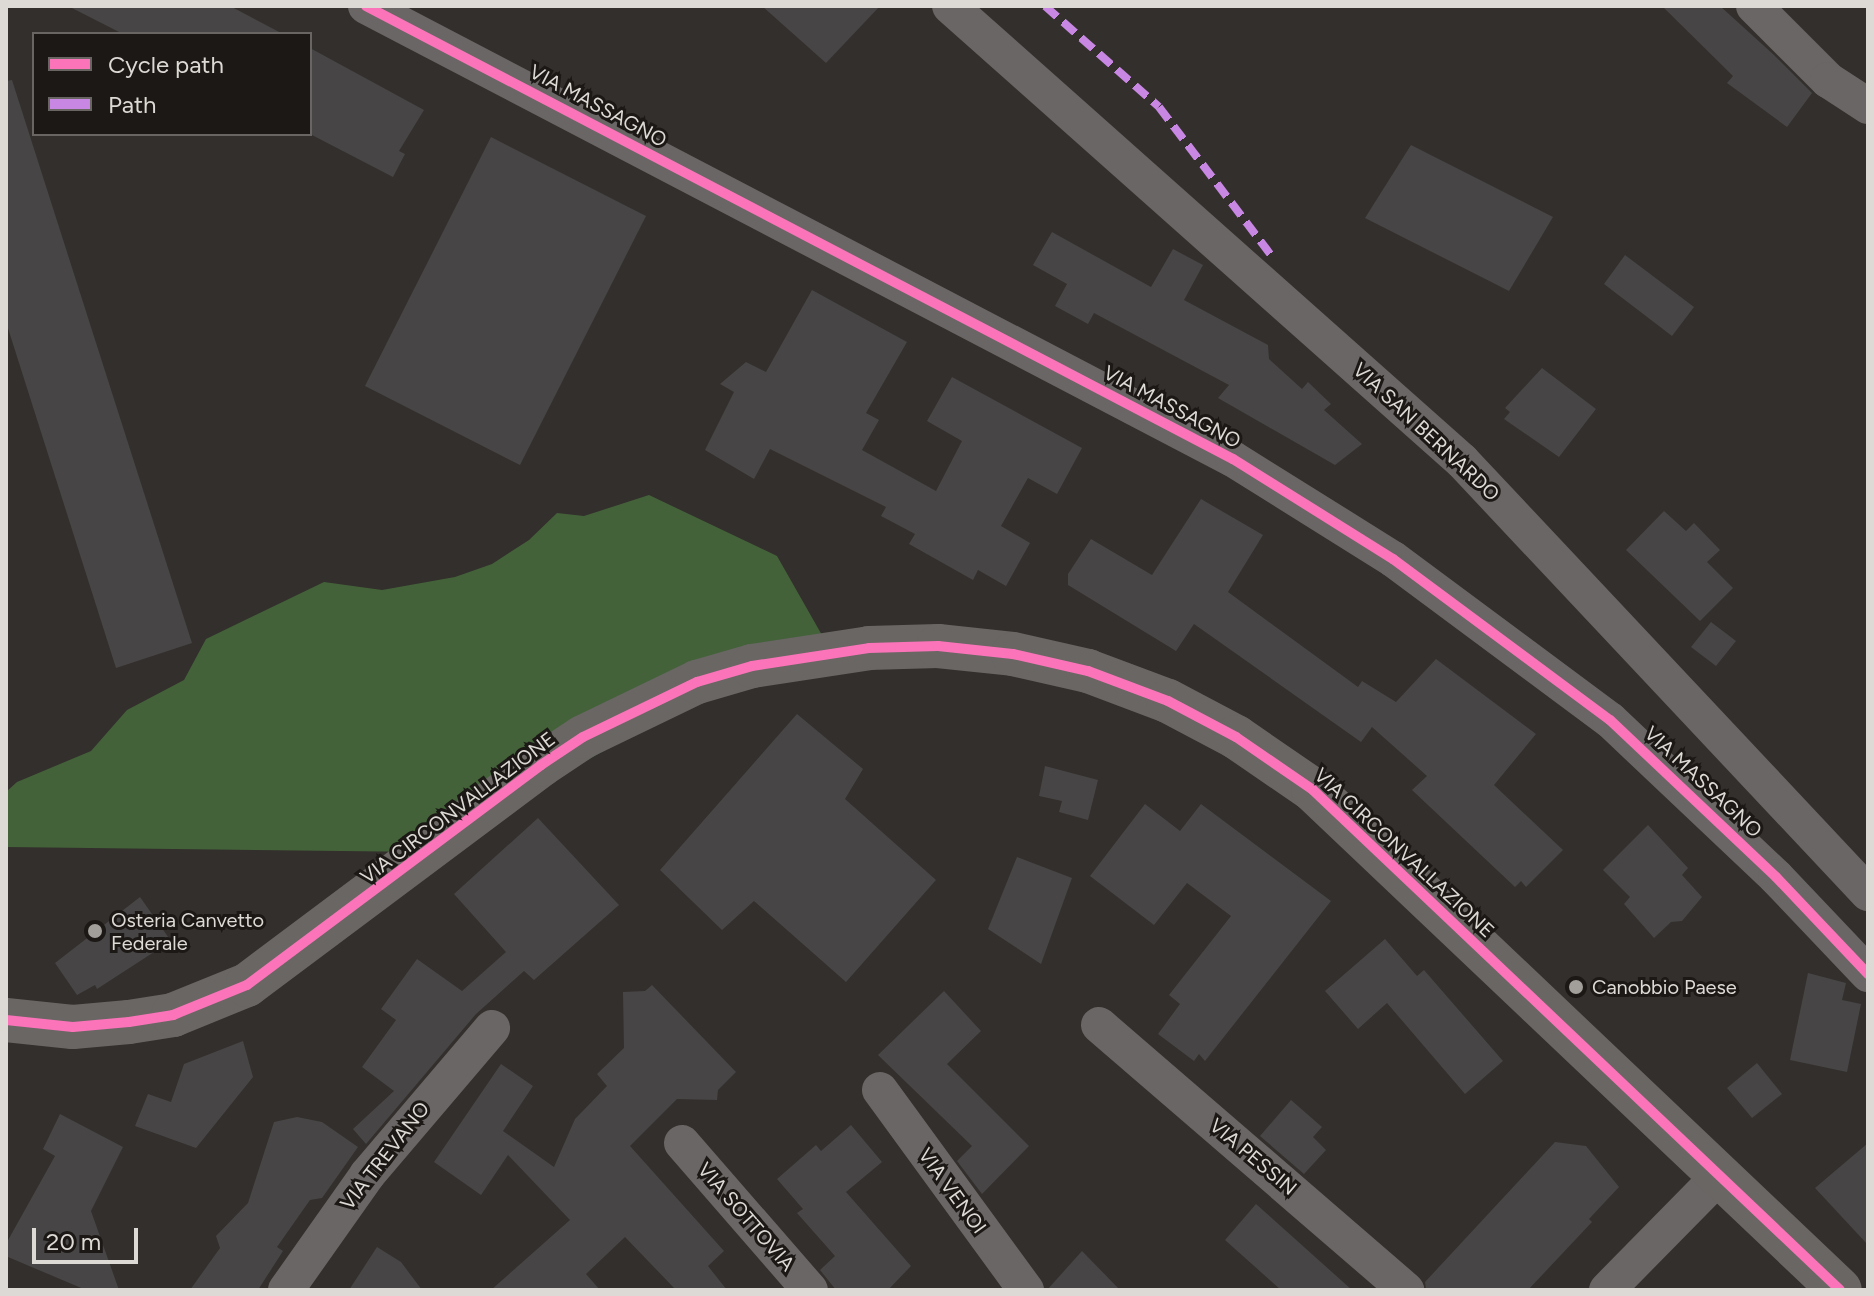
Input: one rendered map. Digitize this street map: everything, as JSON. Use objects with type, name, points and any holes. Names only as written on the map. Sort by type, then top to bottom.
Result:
[{"type":"main road","name":"VIA CIRCONVALLAZIONE","points":[[6,1020],[73,1027],[129,1022],[196,1008],[247,985],[551,758],[634,710],[697,682],[831,651],[968,648],[1051,661],[1135,687],[1204,719],[1271,760],[1382,854],[1717,1178]]},
{"type":"main road","points":[[1717,1178],[1840,1290]]},
{"type":"street","name":"VIA MASSAGNO","points":[[366,6],[1233,459],[1393,559],[1610,720],[1776,877],[1868,974]]},
{"type":"street","name":"VIA SAN BERNARDO","points":[[950,6],[1462,461],[1868,893]]},
{"type":"street","points":[[1754,6],[1828,80],[1868,106]]},
{"type":"street","name":"VIA PESSIN","points":[[1099,1025],[1406,1290]]},
{"type":"street","name":"VIA TREVANO","points":[[286,1290],[367,1175],[492,1028]]},
{"type":"street","name":"VIA VENOI","points":[[880,1090],[1026,1290]]},
{"type":"street","name":"VIA SOTTOVIA","points":[[682,1143],[810,1290]]},
{"type":"street","points":[[1607,1290],[1717,1178]]},
{"type":"green space","points":[[649,495],[777,556],[831,651],[752,666],[427,852],[6,847],[6,792],[17,782],[91,751],[127,710],[184,680],[206,639],[324,582],[382,590],[455,577],[492,564],[529,540],[557,513],[584,516]]},
{"type":"building","points":[[68,6],[230,6],[279,32],[119,32]]},
{"type":"building","points":[[762,6],[880,6],[826,63]]},
{"type":"building","points":[[1662,6],[1720,6],[1774,55],[1812,93],[1787,127],[1727,83],[1733,76]]},
{"type":"building","points":[[312,49],[424,110],[399,151],[405,154],[393,177],[312,135]]},
{"type":"building","points":[[12,80],[192,643],[116,668],[6,322],[6,81]]},
{"type":"building","points":[[491,137],[646,216],[520,465],[365,386]]},
{"type":"building","points":[[1411,145],[1553,217],[1509,291],[1365,218]]},
{"type":"building","points":[[1052,232],[1151,287],[1173,249],[1203,265],[1184,300],[1268,345],[1269,359],[1302,389],[1308,382],[1331,404],[1324,410],[1362,444],[1335,465],[1218,398],[1229,385],[1094,313],[1088,324],[1055,306],[1067,284],[1033,265]]},
{"type":"building","points":[[1625,255],[1694,307],[1672,336],[1604,284]]},
{"type":"building","points":[[812,290],[907,342],[866,413],[879,420],[862,450],[936,491],[962,441],[927,421],[952,377],[1082,448],[1057,494],[1028,478],[1001,526],[1030,543],[1006,586],[978,570],[973,580],[909,544],[915,534],[881,516],[886,507],[770,449],[754,479],[705,450],[734,392],[720,384],[746,362],[766,372]]},
{"type":"building","points":[[1542,368],[1596,409],[1559,457],[1504,419],[1510,412],[1505,408]]},
{"type":"building","points":[[1201,499],[1263,535],[1228,592],[1358,687],[1362,681],[1396,702],[1436,659],[1536,734],[1494,785],[1563,850],[1526,887],[1521,881],[1515,887],[1412,790],[1427,776],[1372,727],[1361,742],[1194,624],[1176,651],[1068,585],[1068,574],[1091,539],[1152,575]]},
{"type":"building","points":[[1664,511],[1686,531],[1694,523],[1720,550],[1707,562],[1733,588],[1700,621],[1626,550]]},
{"type":"building","points":[[1711,622],[1736,641],[1716,666],[1691,647]]},
{"type":"building","points":[[797,714],[863,769],[845,799],[936,880],[846,982],[754,901],[722,930],[660,870]]},
{"type":"building","points":[[1045,766],[1098,780],[1088,820],[1059,812],[1062,801],[1039,796]]},
{"type":"building","points":[[1145,804],[1180,831],[1201,804],[1331,901],[1205,1061],[1199,1054],[1194,1061],[1158,1034],[1180,1004],[1169,995],[1231,916],[1187,883],[1154,925],[1090,876]]},
{"type":"building","points":[[538,818],[619,905],[534,980],[524,971],[476,1014],[366,1144],[353,1129],[394,1091],[362,1067],[396,1020],[381,1009],[417,959],[462,991],[506,952],[454,894]]},
{"type":"building","points":[[1648,825],[1688,868],[1682,875],[1702,897],[1682,921],[1671,922],[1654,938],[1624,904],[1630,897],[1603,870]]},
{"type":"building","points":[[1017,857],[1072,878],[1041,964],[988,929]]},
{"type":"building","points":[[140,897],[171,941],[97,989],[95,985],[77,995],[55,963]]},
{"type":"building","points":[[1385,939],[1417,976],[1424,970],[1503,1061],[1465,1094],[1387,1003],[1358,1029],[1325,991]]},
{"type":"building","points":[[1808,973],[1846,983],[1842,1000],[1861,1004],[1847,1072],[1790,1060]]},
{"type":"building","points":[[652,985],[736,1072],[718,1090],[717,1100],[677,1099],[630,1146],[724,1251],[708,1266],[727,1290],[676,1290],[625,1237],[586,1274],[600,1290],[491,1290],[570,1220],[508,1155],[481,1195],[434,1162],[501,1064],[533,1086],[503,1131],[554,1167],[575,1119],[607,1086],[597,1074],[624,1048],[623,992],[645,991]]},
{"type":"building","points":[[944,991],[981,1031],[947,1064],[1029,1146],[982,1194],[957,1161],[972,1146],[878,1055]]},
{"type":"building","points":[[243,1041],[253,1077],[196,1148],[135,1126],[148,1094],[171,1102],[184,1064]]},
{"type":"building","points":[[1757,1063],[1782,1094],[1752,1118],[1727,1088]]},
{"type":"building","points":[[1291,1100],[1322,1127],[1313,1137],[1326,1150],[1304,1174],[1260,1136]]},
{"type":"building","points":[[60,1114],[123,1147],[91,1211],[119,1290],[86,1290],[8,1257],[7,1242],[55,1156],[43,1149]]},
{"type":"building","points":[[297,1117],[322,1122],[358,1147],[322,1198],[310,1200],[277,1247],[283,1251],[258,1290],[190,1290],[220,1248],[216,1236],[248,1203],[274,1122]]},
{"type":"building","points":[[851,1125],[882,1162],[846,1192],[911,1266],[888,1290],[836,1290],[820,1270],[835,1256],[797,1213],[803,1209],[777,1179],[816,1145],[821,1151]]},
{"type":"building","points":[[1555,1142],[1586,1146],[1619,1187],[1589,1219],[1592,1222],[1528,1290],[1426,1290],[1425,1282]]},
{"type":"building","points":[[1868,1143],[1868,1245],[1815,1188]]},
{"type":"building","points":[[1256,1204],[1352,1290],[1281,1290],[1225,1240]]},
{"type":"building","points":[[377,1247],[401,1262],[422,1290],[349,1290]]},
{"type":"building","points":[[1082,1251],[1120,1290],[1047,1290]]},
{"type":"marked path","points":[[1045,6],[1159,107],[1271,255]]},
{"type":"cycle path","points":[[366,6],[1233,459],[1393,559],[1610,720],[1776,877],[1868,974]]},
{"type":"cycle path","points":[[6,1020],[73,1027],[129,1022],[173,1015],[247,985],[541,765],[583,737],[697,682],[752,666],[869,648],[938,646],[1013,654],[1088,671],[1168,701],[1236,737],[1313,790],[1840,1290]]},
{"type":"place","name":"Osteria Canvetto Federale","points":[[95,931]]},
{"type":"place","name":"Canobbio Paese","points":[[1576,987]]}]
